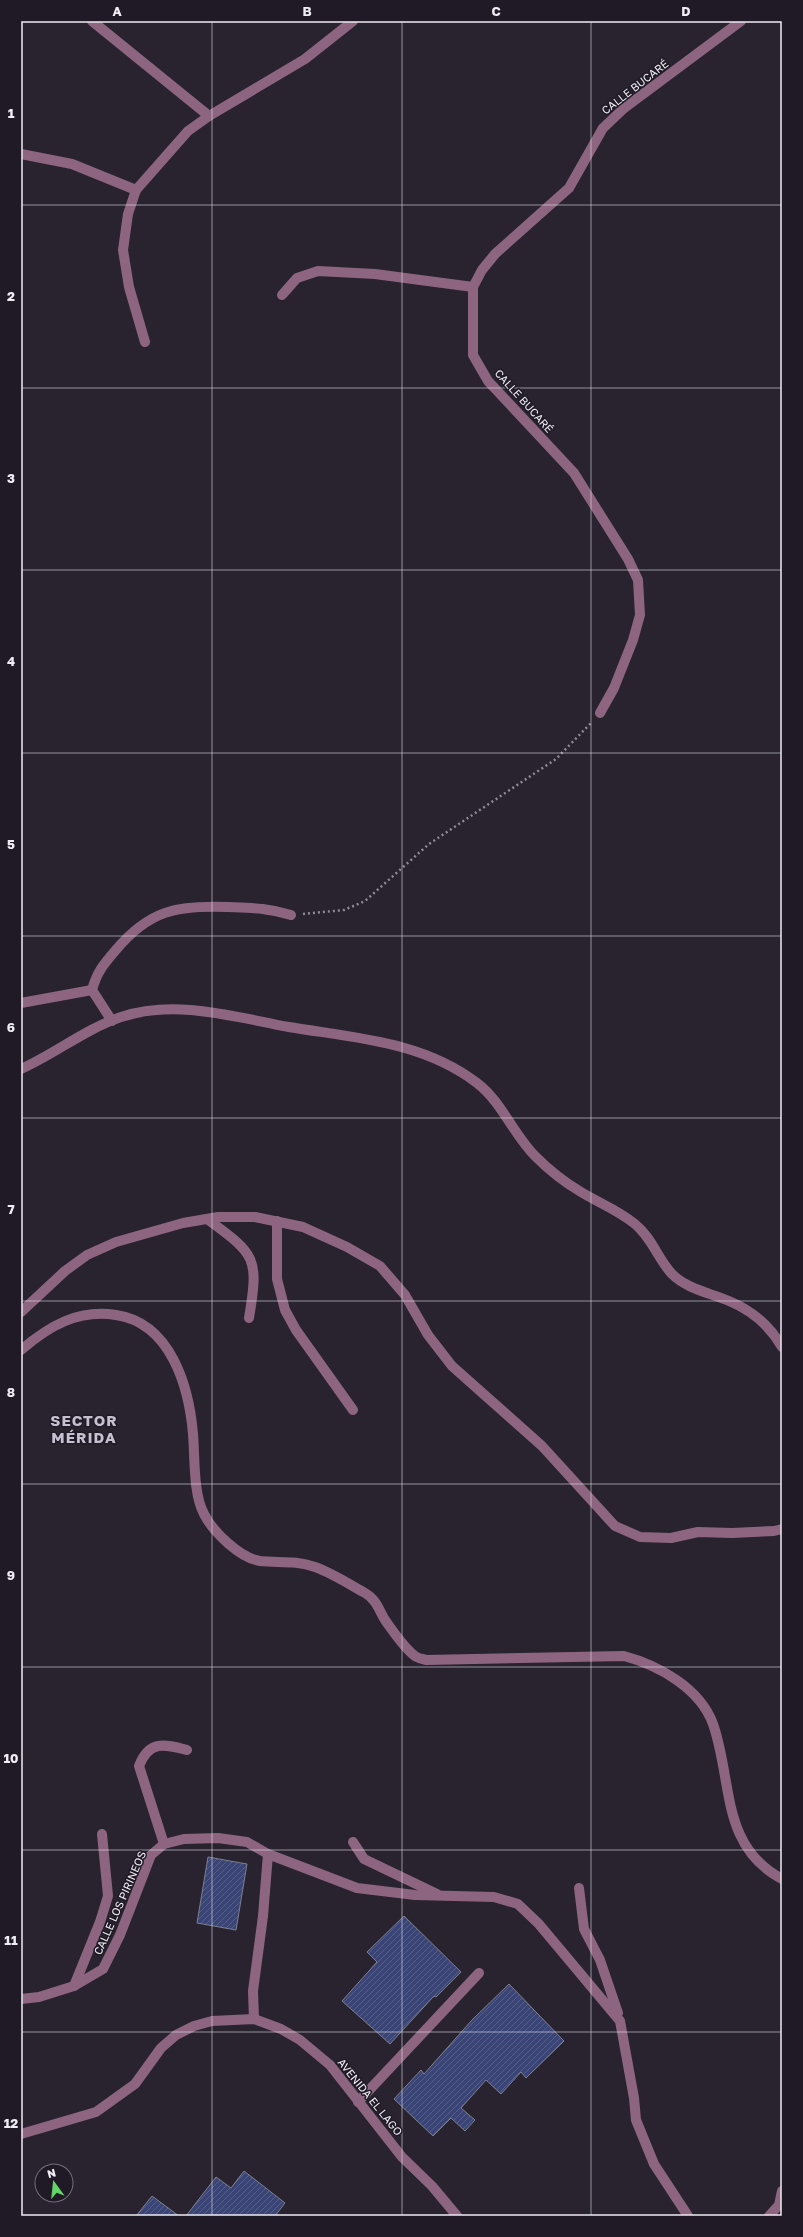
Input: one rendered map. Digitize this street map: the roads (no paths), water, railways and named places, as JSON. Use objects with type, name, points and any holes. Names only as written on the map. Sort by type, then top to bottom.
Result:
[{"type":"street","points":[[92,21],[209,116]]},
{"type":"street","points":[[145,342],[129,287],[123,250],[128,214],[136,190],[188,131],[209,116],[305,60],[353,21]]},
{"type":"street","name":"CALLE BUCARÉ","points":[[600,713],[614,688],[633,640],[640,615],[638,580],[628,559],[574,473],[488,381],[473,355],[473,287],[482,270],[495,254],[569,188],[603,128],[623,109],[741,21]]},
{"type":"street","points":[[21,154],[72,164],[136,190]]},
{"type":"street","points":[[282,295],[297,278],[318,271],[375,274],[473,287]]},
{"type":"street","points":[[112,1021],[92,990],[97,972],[128,934],[151,918],[173,909],[199,906],[267,908],[291,915]]},
{"type":"street","points":[[21,1003],[92,990]]},
{"type":"street","points":[[21,1069],[122,1016],[156,1011],[190,1009],[312,1031],[377,1040],[425,1054],[478,1083],[498,1104],[527,1147],[550,1170],[582,1193],[603,1202],[637,1225],[652,1242],[660,1260],[674,1276],[701,1292],[747,1309],[765,1324],[782,1347]]},
{"type":"street","points":[[21,1312],[64,1271],[88,1255],[116,1242],[183,1223],[218,1217],[255,1218],[277,1221],[311,1231],[347,1247],[380,1266],[405,1295],[428,1335],[452,1366],[542,1446],[615,1526],[640,1537],[670,1538],[698,1532],[732,1534],[782,1529]]},
{"type":"street","points":[[207,1219],[232,1237],[247,1252],[254,1265],[255,1281],[248,1318]]},
{"type":"street","points":[[277,1221],[277,1280],[285,1310],[353,1410]]},
{"type":"street","points":[[21,1350],[54,1325],[99,1312],[125,1316],[140,1324],[156,1336],[172,1355],[181,1374],[189,1407],[193,1434],[193,1461],[203,1514],[232,1548],[259,1560],[286,1561],[315,1567],[368,1594],[377,1603],[385,1619],[415,1657],[426,1660],[624,1656],[652,1665],[678,1680],[703,1707],[713,1723],[731,1809],[738,1833],[753,1856],[763,1866],[782,1879]]},
{"type":"street","points":[[187,1750],[164,1744],[152,1749],[143,1756],[139,1766],[164,1844],[184,1839],[218,1838],[247,1842],[268,1854],[357,1888],[415,1895],[494,1897],[518,1904],[538,1923],[620,2021]]},
{"type":"street","points":[[74,1986],[100,1922],[108,1896],[102,1834]]},
{"type":"street","points":[[353,1842],[364,1859],[440,1896]]},
{"type":"street","name":"CALLE LOS PIRINEOS","points":[[21,1999],[39,1997],[74,1986],[103,1969],[120,1936],[151,1855],[164,1844]]},
{"type":"street","points":[[254,2019],[253,1991],[268,1854]]},
{"type":"street","points":[[579,1888],[584,1929],[600,1960],[620,2021],[634,2098],[636,2120],[654,2164],[688,2216]]},
{"type":"street","points":[[358,2102],[479,1973]]},
{"type":"street","name":"AVENIDA EL LAGO","points":[[21,2134],[96,2112],[134,2084],[161,2048],[176,2035],[194,2026],[212,2021],[254,2019],[281,2029],[300,2040],[330,2065],[402,2157],[457,2216]]},
{"type":"street","points":[[769,2216],[779,2205],[782,2191]]},
{"type":"district","name":"SECTOR MÉRIDA","points":[[84,1430]]}]
